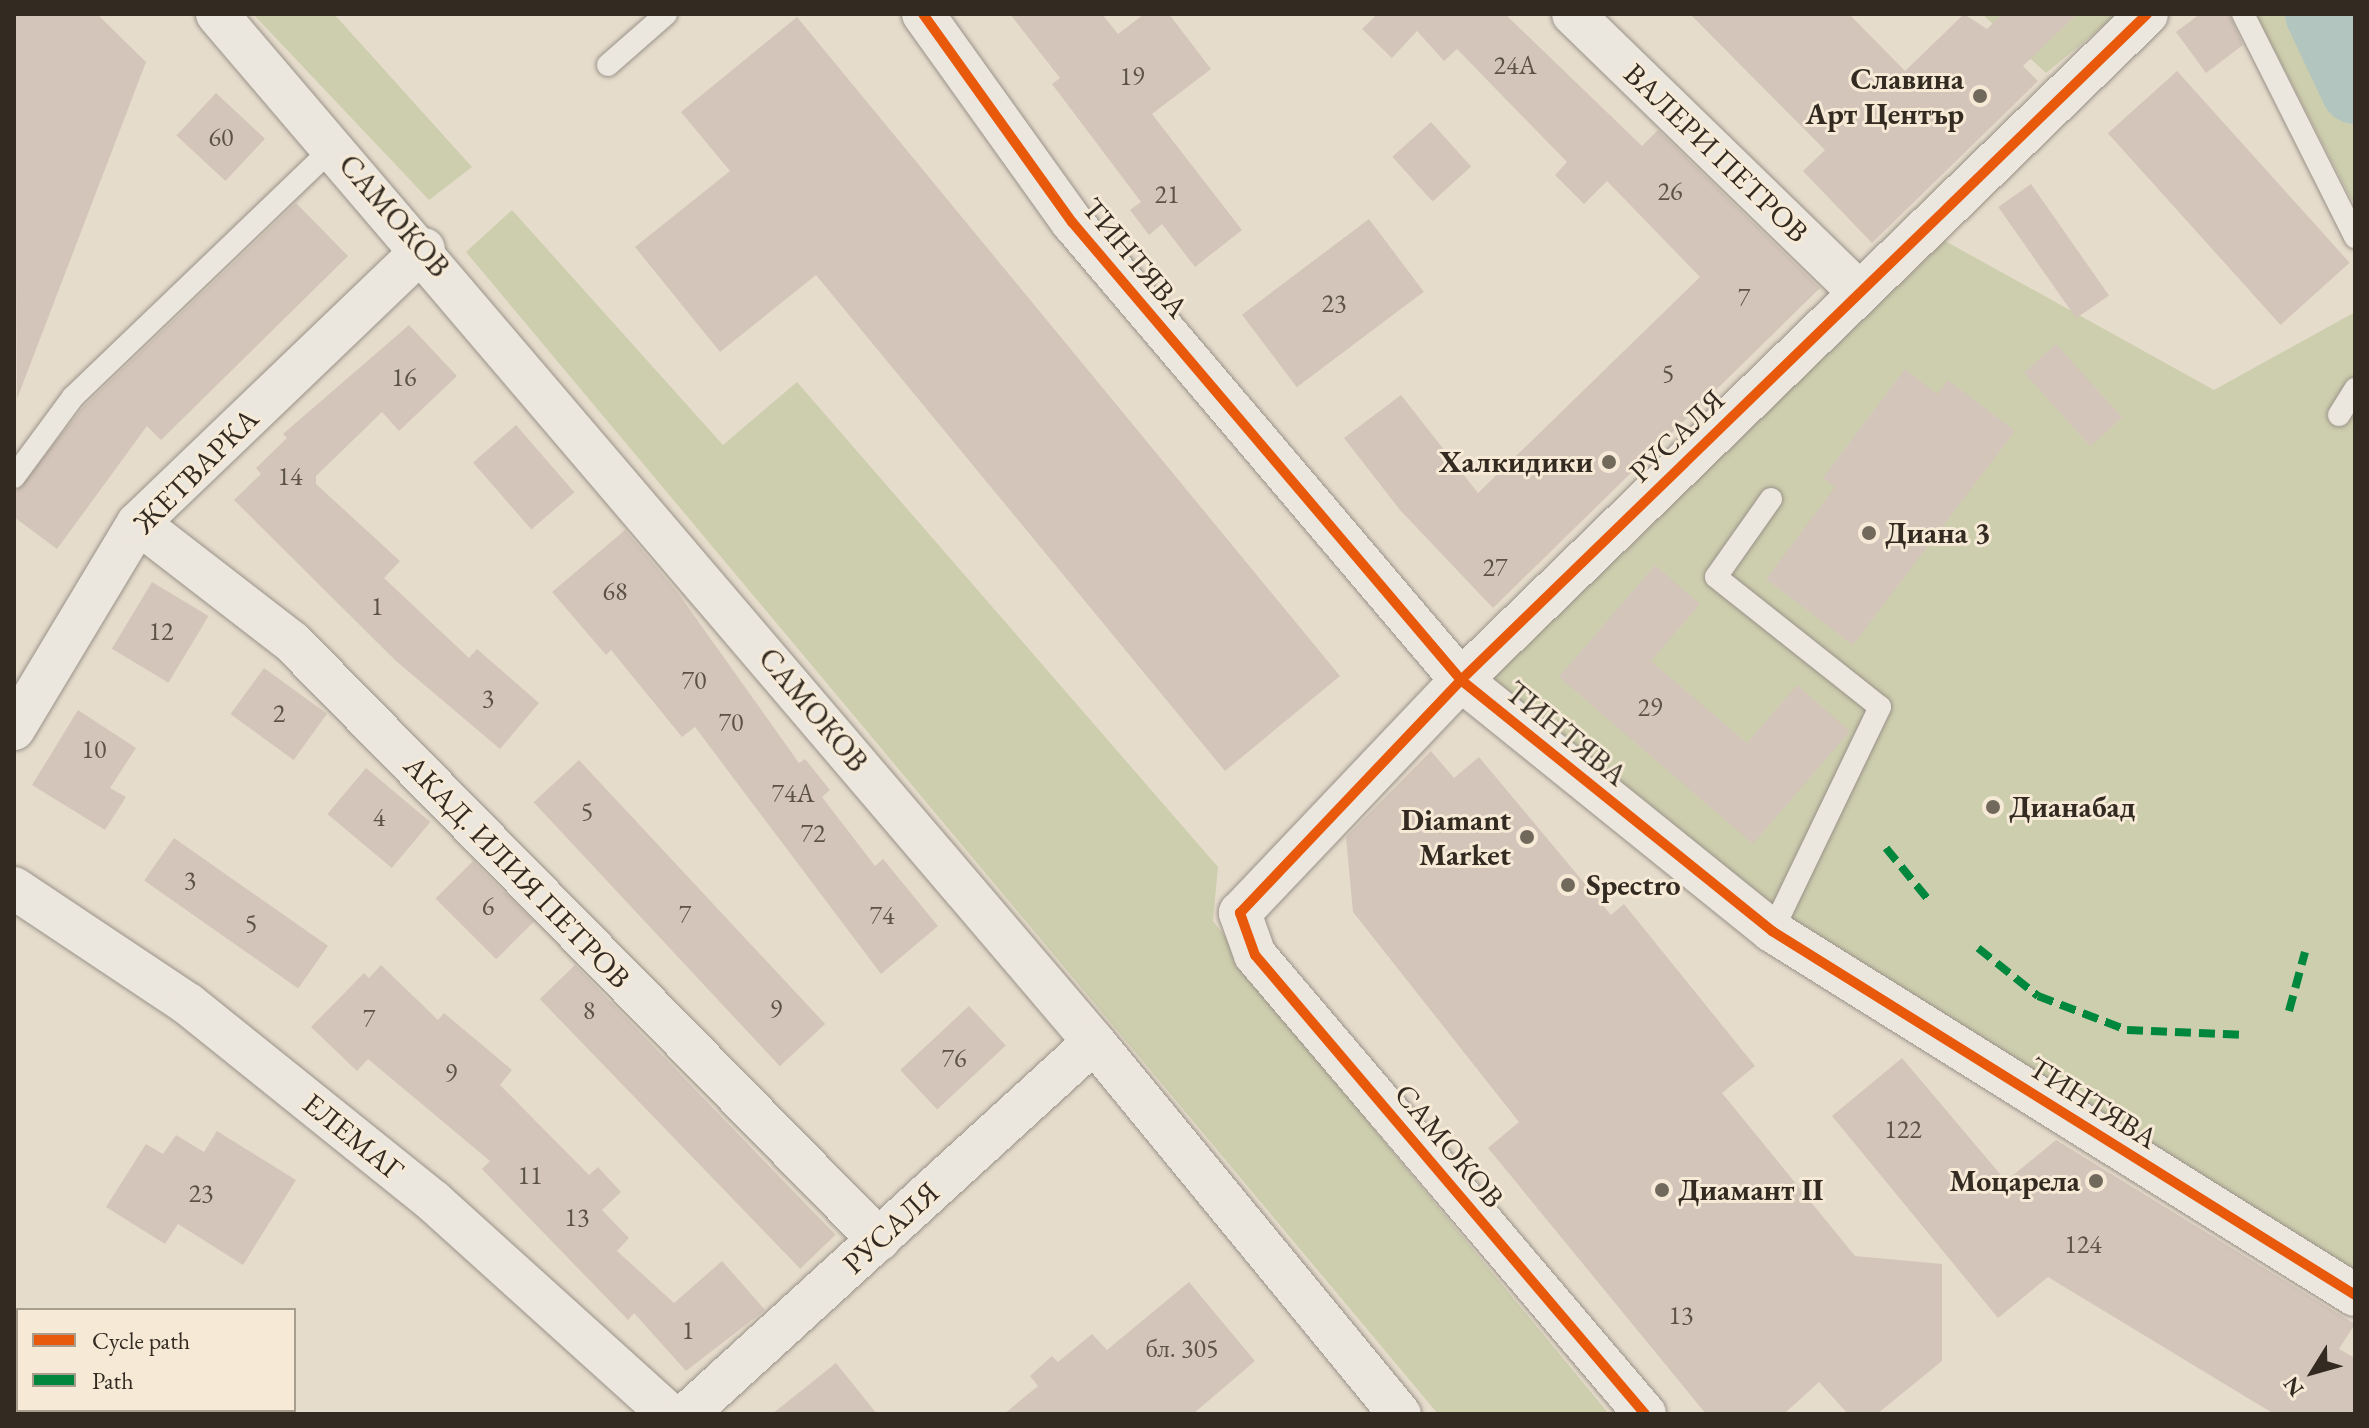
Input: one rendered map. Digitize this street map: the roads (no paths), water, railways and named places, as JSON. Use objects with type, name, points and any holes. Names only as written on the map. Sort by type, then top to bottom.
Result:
[{"type":"street","name":"САМОКОВ","points":[[217,14],[424,249],[1094,1042],[1400,1414]]},
{"type":"street","name":"ТИНТЯВА","points":[[923,14],[1072,222],[1461,680],[1772,931],[2355,1295]]},
{"type":"street","name":"ВАЛЕРИ ПЕТРОВ","points":[[1573,14],[1859,292]]},
{"type":"street","name":"РУСАЛЯ","points":[[1246,899],[1461,680],[2147,14]]},
{"type":"street","name":"ЖЕТВАРКА","points":[[14,729],[138,523],[424,249]]},
{"type":"street","name":"АКАД. ИЛИЯ ПЕТРОВ","points":[[138,523],[292,642],[879,1240]]},
{"type":"street","name":"ЕЛЕМАГ","points":[[14,888],[188,1004],[372,1152],[669,1414]]},
{"type":"street","name":"САМОКОВ","points":[[1246,899],[1240,913],[1255,955],[1645,1414]]},
{"type":"street","name":"РУСАЛЯ","points":[[687,1414],[1094,1042]]},
{"type":"lane","points":[[608,65],[666,14]]},
{"type":"lane","points":[[2243,14],[2355,237]]},
{"type":"lane","points":[[14,477],[83,386],[334,147]]},
{"type":"lane","points":[[2339,415],[2355,389]]},
{"type":"lane","points":[[1771,499],[1716,577],[1880,707],[1772,931]]},
{"type":"waterway","points":[[2319,14],[2355,90]]},
{"type":"place","name":"Славина Арт Център","points":[[1980,96]]},
{"type":"place","name":"Халкидики","points":[[1609,462]]},
{"type":"place","name":"Диана 3","points":[[1869,533]]},
{"type":"place","name":"Дианабад","points":[[1993,807]]},
{"type":"place","name":"Diamant Market","points":[[1527,837]]},
{"type":"place","name":"Spectro","points":[[1568,885]]},
{"type":"place","name":"Моцарела","points":[[2096,1181]]},
{"type":"place","name":"Диамант II","points":[[1662,1190]]}]
